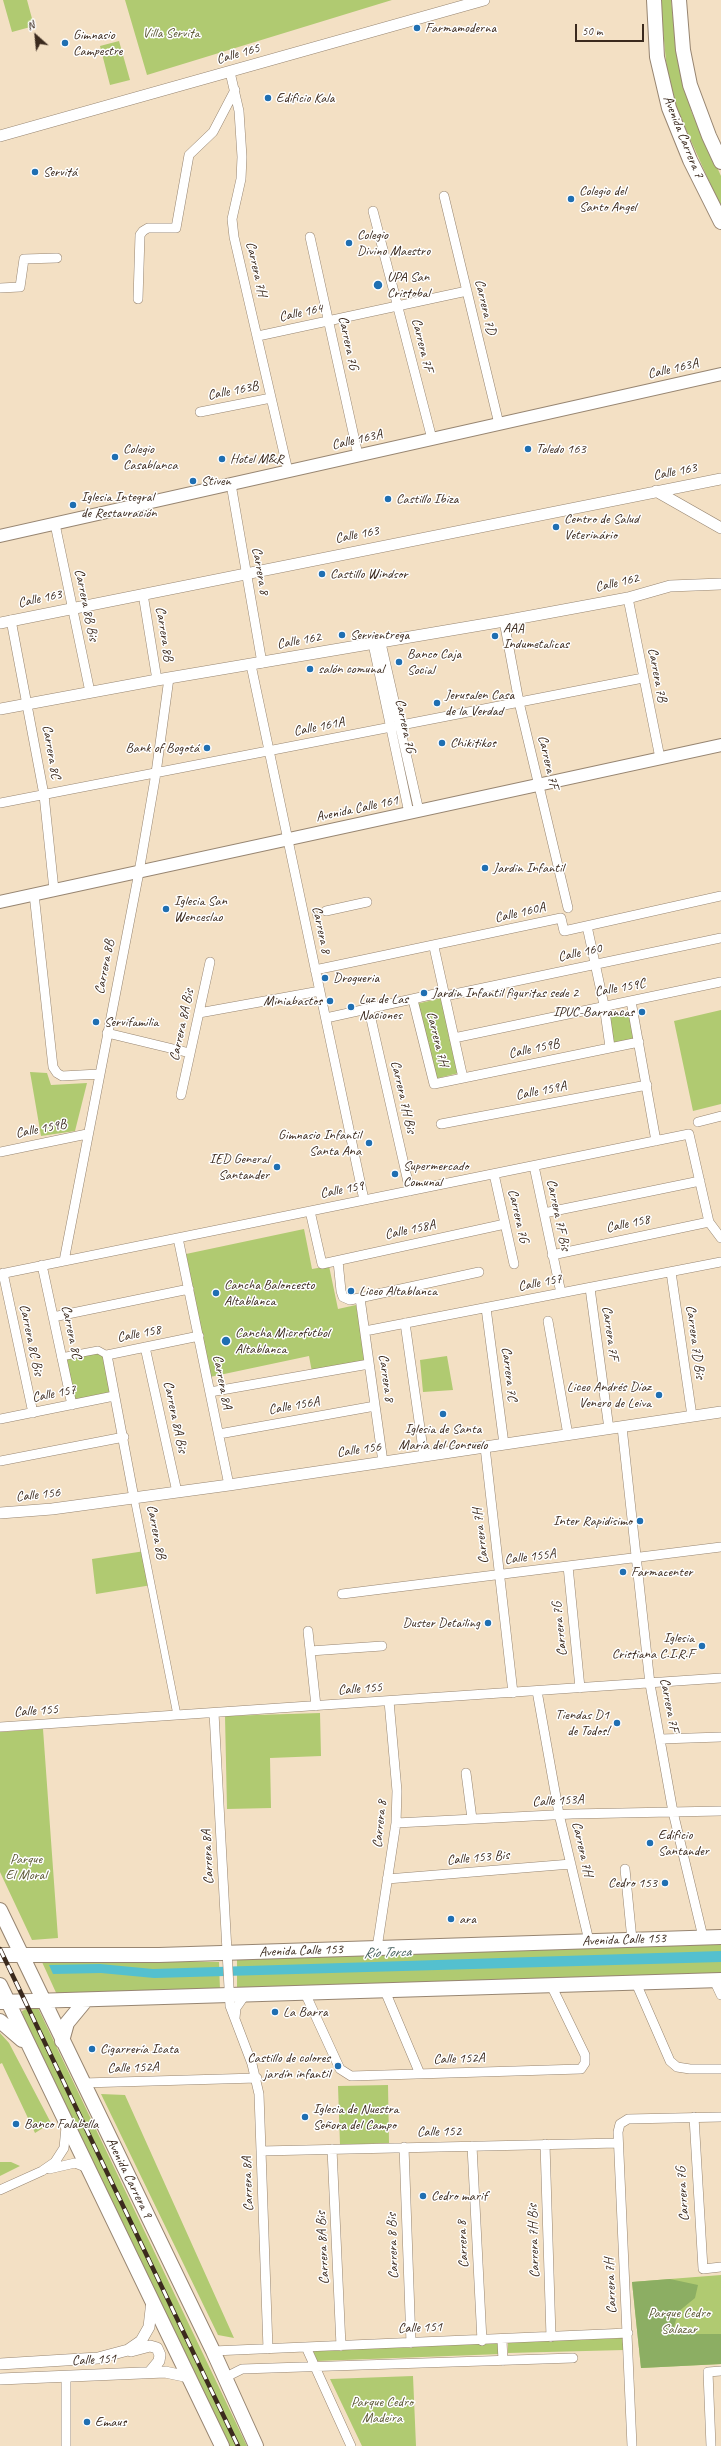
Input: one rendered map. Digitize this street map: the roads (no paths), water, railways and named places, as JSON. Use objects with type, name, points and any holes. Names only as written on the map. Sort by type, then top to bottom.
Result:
[{"type":"main road","name":"Avenida Carrera 7","points":[[654,0],[657,57],[669,108],[690,160],[721,222]]},
{"type":"main road","name":"Avenida Carrera 7","points":[[679,0],[683,50],[690,85],[709,136],[721,162]]},
{"type":"main road","name":"Calle 163A","points":[[0,536],[721,374]]},
{"type":"main road","name":"Avenida Calle 161","points":[[0,902],[721,745]]},
{"type":"main road","name":"Avenida Carrera 9","points":[[0,1910],[32,1980],[227,2381],[256,2446]]},
{"type":"main road","name":"Avenida Calle 153","points":[[0,1955],[23,1958],[139,1956],[227,1958],[377,1948],[721,1937]]},
{"type":"main road","points":[[4,2002],[86,2000],[228,1989],[245,1995],[717,1980]]},
{"type":"main road","points":[[0,1985],[4,2002],[30,2049],[190,2377],[222,2446]]},
{"type":"main road","points":[[62,2041],[67,2023],[86,2000]]},
{"type":"main road","points":[[0,2021],[12,2029],[30,2049]]},
{"type":"street","name":"Calle 165","points":[[0,136],[484,0]]},
{"type":"street","name":"Carrera 7H","points":[[230,72],[239,111],[242,157],[241,179],[232,219],[234,237],[288,471]]},
{"type":"street","points":[[138,299],[140,235],[142,230],[148,228],[176,228],[189,155],[213,132],[235,90]]},
{"type":"street","name":"Carrera 7D","points":[[444,196],[498,424]]},
{"type":"street","name":"Carrera 7F","points":[[373,211],[432,439]]},
{"type":"street","name":"Carrera 7G","points":[[310,237],[358,455]]},
{"type":"street","points":[[0,288],[20,287],[24,259],[57,258]]},
{"type":"street","name":"Calle 164","points":[[258,336],[467,291]]},
{"type":"street","name":"Calle 163B","points":[[200,412],[272,398]]},
{"type":"street","name":"Calle 163","points":[[6,622],[721,478]]},
{"type":"street","name":"Carrera 8","points":[[231,484],[246,573],[269,751],[288,839],[308,915],[315,970],[364,1200]]},
{"type":"street","points":[[656,491],[721,528]]},
{"type":"street","name":"Carrera 8B Bis","points":[[54,524],[90,692]]},
{"type":"street","name":"Calle 162","points":[[0,709],[157,680],[504,621],[628,598],[670,586],[721,584]]},
{"type":"street","name":"Carrera 8B","points":[[143,594],[157,680]]},
{"type":"street","name":"Carrera 7B","points":[[628,598],[660,758]]},
{"type":"street","name":"Carrera 7F","points":[[504,621],[519,702],[568,908]]},
{"type":"street","name":"Carrera 8C","points":[[6,622],[29,704],[44,795],[54,890]]},
{"type":"street","name":"Carrera 7G","points":[[377,643],[414,812]]},
{"type":"street","name":"Carrera 8B","points":[[64,1261],[87,1134],[139,872],[156,773],[169,678]]},
{"type":"street","name":"Calle 161A","points":[[0,804],[643,678]]},
{"type":"street","points":[[34,894],[53,1067],[57,1073],[62,1076],[99,1074]]},
{"type":"street","name":"Calle 160A","points":[[315,970],[434,947],[561,918],[564,931],[721,896]]},
{"type":"street","points":[[326,911],[367,902]]},
{"type":"street","points":[[587,926],[604,1005],[610,1047]]},
{"type":"street","name":"Calle 160","points":[[326,1018],[721,938]]},
{"type":"street","points":[[434,947],[463,1078]]},
{"type":"street","name":"Carrera 8A Bis","points":[[181,1095],[210,962]]},
{"type":"street","name":"Calle 159C","points":[[454,1038],[604,1005],[631,1001],[721,982]]},
{"type":"street","points":[[199,1013],[320,991]]},
{"type":"street","name":"Carrera 7H","points":[[414,1000],[434,1084]]},
{"type":"street","points":[[631,1001],[656,1141]]},
{"type":"street","name":"Carrera 7H Bis","points":[[369,1010],[410,1191]]},
{"type":"street","points":[[107,1033],[190,1054]]},
{"type":"street","name":"Calle 159B","points":[[434,1084],[639,1042]]},
{"type":"street","name":"Calle 159A","points":[[441,1124],[647,1084]]},
{"type":"street","points":[[698,1122],[721,1116]]},
{"type":"street","name":"Calle 159B","points":[[0,1152],[87,1134]]},
{"type":"street","name":"Calle 159","points":[[1,1274],[689,1134],[700,1181]]},
{"type":"street","name":"Carrera 7F Bis","points":[[534,1166],[561,1293]]},
{"type":"street","name":"Carrera 7G","points":[[494,1174],[514,1264]]},
{"type":"street","points":[[544,1213],[700,1181],[709,1222],[721,1238]]},
{"type":"street","name":"Calle 158A","points":[[310,1211],[322,1264],[505,1224]]},
{"type":"street","name":"Calle 158","points":[[552,1255],[709,1222]]},
{"type":"street","name":"Carrera 8A","points":[[178,1238],[229,1485]]},
{"type":"street","points":[[338,1261],[343,1297],[350,1300],[479,1272]]},
{"type":"street","name":"Calle 157","points":[[365,1331],[721,1262]]},
{"type":"street","name":"Carrera 8C","points":[[42,1265],[72,1405]]},
{"type":"street","name":"Carrera 7D Bis","points":[[671,1272],[692,1416]]},
{"type":"street","name":"Carrera 8C Bis","points":[[1,1274],[33,1412]]},
{"type":"street","name":"Carrera 7F","points":[[590,1288],[609,1429]]},
{"type":"street","points":[[53,1317],[189,1289]]},
{"type":"street","name":"Carrera 8","points":[[360,1298],[383,1462]]},
{"type":"street","name":"Carrera 7C","points":[[486,1308],[504,1444]]},
{"type":"street","points":[[548,1321],[568,1435]]},
{"type":"street","points":[[405,1323],[424,1456]]},
{"type":"street","name":"Calle 158","points":[[61,1357],[98,1350],[107,1355],[199,1336]]},
{"type":"street","name":"Carrera 8A Bis","points":[[145,1347],[177,1492]]},
{"type":"street","name":"Carrera 8B","points":[[107,1355],[177,1715]]},
{"type":"street","points":[[210,1392],[369,1364]]},
{"type":"street","name":"Calle 157","points":[[0,1419],[114,1396]]},
{"type":"street","name":"Calle 156A","points":[[219,1434],[375,1406]]},
{"type":"street","name":"Calle 156","points":[[0,1513],[36,1511],[229,1485],[721,1412]]},
{"type":"street","name":"Carrera 7F","points":[[622,1427],[650,1684],[673,1812],[703,1937]]},
{"type":"street","points":[[0,1460],[124,1437]]},
{"type":"street","name":"Carrera 7H","points":[[485,1447],[513,1693]]},
{"type":"street","name":"Calle 155A","points":[[342,1594],[721,1547]]},
{"type":"street","name":"Carrera 7G","points":[[568,1566],[580,1688]]},
{"type":"street","points":[[308,1631],[316,1706]]},
{"type":"street","points":[[310,1651],[382,1646]]},
{"type":"street","name":"Calle 155","points":[[0,1727],[721,1678]]},
{"type":"street","name":"Carrera 7H","points":[[537,1691],[560,1814],[589,1941]]},
{"type":"street","name":"Carrera 8","points":[[377,1948],[396,1823],[397,1791],[389,1701]]},
{"type":"street","name":"Carrera 8A","points":[[214,1713],[228,1989],[235,2023],[256,2078],[261,2150],[268,2349]]},
{"type":"street","points":[[661,1739],[721,1737]]},
{"type":"street","points":[[466,1773],[472,1819]]},
{"type":"street","name":"Calle 153A","points":[[396,1823],[560,1814],[721,1811]]},
{"type":"street","name":"Calle 153 Bis","points":[[387,1879],[571,1864]]},
{"type":"street","points":[[625,1870],[632,1940]]},
{"type":"street","points":[[717,1980],[721,1996]]},
{"type":"street","points":[[636,1983],[670,2062],[677,2067],[721,2069]]},
{"type":"street","name":"Calle 152A","points":[[305,1993],[340,2068],[351,2076],[581,2068],[585,2062],[585,2055],[551,1986]]},
{"type":"street","points":[[385,1991],[420,2074]]},
{"type":"street","points":[[235,2023],[236,2008],[245,1995]]},
{"type":"street","name":"Calle 152A","points":[[83,2083],[256,2078]]},
{"type":"street","name":"Carrera 7H","points":[[632,2446],[628,2333],[618,2143],[620,2124],[628,2119],[694,2117]]},
{"type":"street","points":[[694,2117],[721,2117]]},
{"type":"street","name":"Carrera 7G","points":[[694,2117],[703,2269],[721,2267]]},
{"type":"street","points":[[42,2171],[55,2162],[64,2148],[66,2129],[64,2120]]},
{"type":"street","name":"Calle 152","points":[[261,2150],[618,2143]]},
{"type":"street","name":"Carrera 7H Bis","points":[[545,2144],[551,2337]]},
{"type":"street","name":"Carrera 8","points":[[472,2146],[482,2341]]},
{"type":"street","name":"Carrera 8 Bis","points":[[404,2147],[411,2343]]},
{"type":"street","name":"Carrera 8A Bis","points":[[332,2149],[341,2346]]},
{"type":"street","points":[[0,2190],[42,2171],[75,2162],[88,2169]]},
{"type":"street","name":"Calle 151","points":[[0,2364],[80,2360],[121,2353],[135,2346],[146,2334],[152,2314],[152,2300]]},
{"type":"street","name":"Calle 151","points":[[212,2351],[482,2341],[628,2333]]},
{"type":"street","points":[[502,2340],[503,2361]]},
{"type":"street","points":[[121,2353],[154,2346],[160,2355],[159,2361],[150,2372]]},
{"type":"street","points":[[306,2347],[351,2446]]},
{"type":"street","points":[[227,2381],[230,2375],[242,2369],[573,2358]]},
{"type":"street","points":[[711,2446],[708,2372],[721,2371]]},
{"type":"street","name":"Calle 151","points":[[0,2380],[150,2372],[174,2372],[190,2377]]},
{"type":"street","points":[[66,2376],[66,2446]]},
{"type":"water","points":[[721,1951],[721,1962],[154,1978],[101,1973],[53,1974],[49,1965],[100,1964],[153,1969]]},
{"type":"tunnel","points":[[312,914],[326,911]]},
{"type":"railway","points":[[0,1949],[238,2446]]},
{"type":"place","name":"Farmamoderna","points":[[417,28]]},
{"type":"place","name":"Gimnasio Campestre","points":[[65,43]]},
{"type":"place","name":"Edificio Kala","points":[[268,98]]},
{"type":"place","name":"Servitá","points":[[35,172]]},
{"type":"place","name":"Colegio del Santo Angel","points":[[571,199]]},
{"type":"place","name":"Colegio Divino Maestro","points":[[349,243]]},
{"type":"place","name":"UPA San Cristobal","points":[[378,285]]},
{"type":"place","name":"Toledo 163","points":[[528,449]]},
{"type":"place","name":"Colegio Casablanca","points":[[115,457]]},
{"type":"place","name":"Hotel M&R","points":[[222,459]]},
{"type":"place","name":"Stiven","points":[[193,481]]},
{"type":"place","name":"Castillo Ibiza","points":[[388,499]]},
{"type":"place","name":"Iglesia Integral de Restauración","points":[[73,505]]},
{"type":"place","name":"Centro de Salud Veterinário","points":[[556,527]]},
{"type":"place","name":"Castillo Windsor","points":[[322,574]]},
{"type":"place","name":"Servientrega","points":[[342,635]]},
{"type":"place","name":"AAA Indumetalicas","points":[[495,636]]},
{"type":"place","name":"Banco Caja Social","points":[[399,662]]},
{"type":"place","name":"salón comunal","points":[[310,669]]},
{"type":"place","name":"Jerusalen Casa de la Verdad","points":[[437,703]]},
{"type":"place","name":"Chikitikos","points":[[442,743]]},
{"type":"place","name":"Bank of Bogotá","points":[[207,748]]},
{"type":"place","name":"Jardin Infantil","points":[[485,868]]},
{"type":"place","name":"Iglesia San Wenceslao","points":[[166,909]]},
{"type":"place","name":"Drogueria","points":[[325,978]]},
{"type":"place","name":"Jardin Infantil figuritas sede 2","points":[[424,993]]},
{"type":"place","name":"Miniabastos","points":[[330,1001]]},
{"type":"place","name":"Luz de Las Naciones","points":[[351,1007]]},
{"type":"place","name":"IPUC-Barrancas","points":[[642,1012]]},
{"type":"place","name":"Servifamilia","points":[[96,1022]]},
{"type":"place","name":"Gimnasio Infantil Santa Ana","points":[[369,1143]]},
{"type":"place","name":"IED General Santander","points":[[277,1167]]},
{"type":"place","name":"Supermercado Comunal","points":[[395,1174]]},
{"type":"place","name":"Liceo Altablanca","points":[[351,1291]]},
{"type":"place","name":"Cancha Baloncesto Altablanca","points":[[216,1293]]},
{"type":"place","name":"Cancha Microfutbol Altablanca","points":[[226,1341]]},
{"type":"place","name":"Liceo Andrés Díaz Venero de Leiva","points":[[659,1395]]},
{"type":"place","name":"Iglesia de Santa María del Consuelo","points":[[443,1414]]},
{"type":"place","name":"Inter Rapidisimo","points":[[640,1521]]},
{"type":"place","name":"Farmacenter","points":[[623,1572]]},
{"type":"place","name":"Duster Detailing","points":[[488,1623]]},
{"type":"place","name":"Iglesia Cristiana C.I.R.F","points":[[702,1646]]},
{"type":"place","name":"Tiendas D1 de Todos!","points":[[617,1723]]},
{"type":"place","name":"Edificio Santander","points":[[650,1843]]},
{"type":"place","name":"Cedro 153","points":[[665,1883]]},
{"type":"place","name":"ara","points":[[451,1919]]},
{"type":"place","name":"La Barra","points":[[275,2012]]},
{"type":"place","name":"Cigarrería Icata","points":[[92,2049]]},
{"type":"place","name":"Castillo de colores jardín infantil","points":[[338,2066]]},
{"type":"place","name":"Iglesia de Nuestra Señora del Campo","points":[[305,2117]]},
{"type":"place","name":"Banco Falabella","points":[[16,2124]]},
{"type":"place","name":"Cedro marif","points":[[423,2196]]},
{"type":"place","name":"Emaus","points":[[87,2422]]},
{"type":"park label","name":"Villa Servita","points":[[171,33]]},
{"type":"park label","name":"Parque El Moral","points":[[26,1868]]},
{"type":"park label","name":"Parque Cedro Salazar","points":[[679,2322]]},
{"type":"park label","name":"Parque Cedro Madeira","points":[[382,2410]]},
{"type":"water label","name":"Río Torca","points":[[387,1953]]}]
